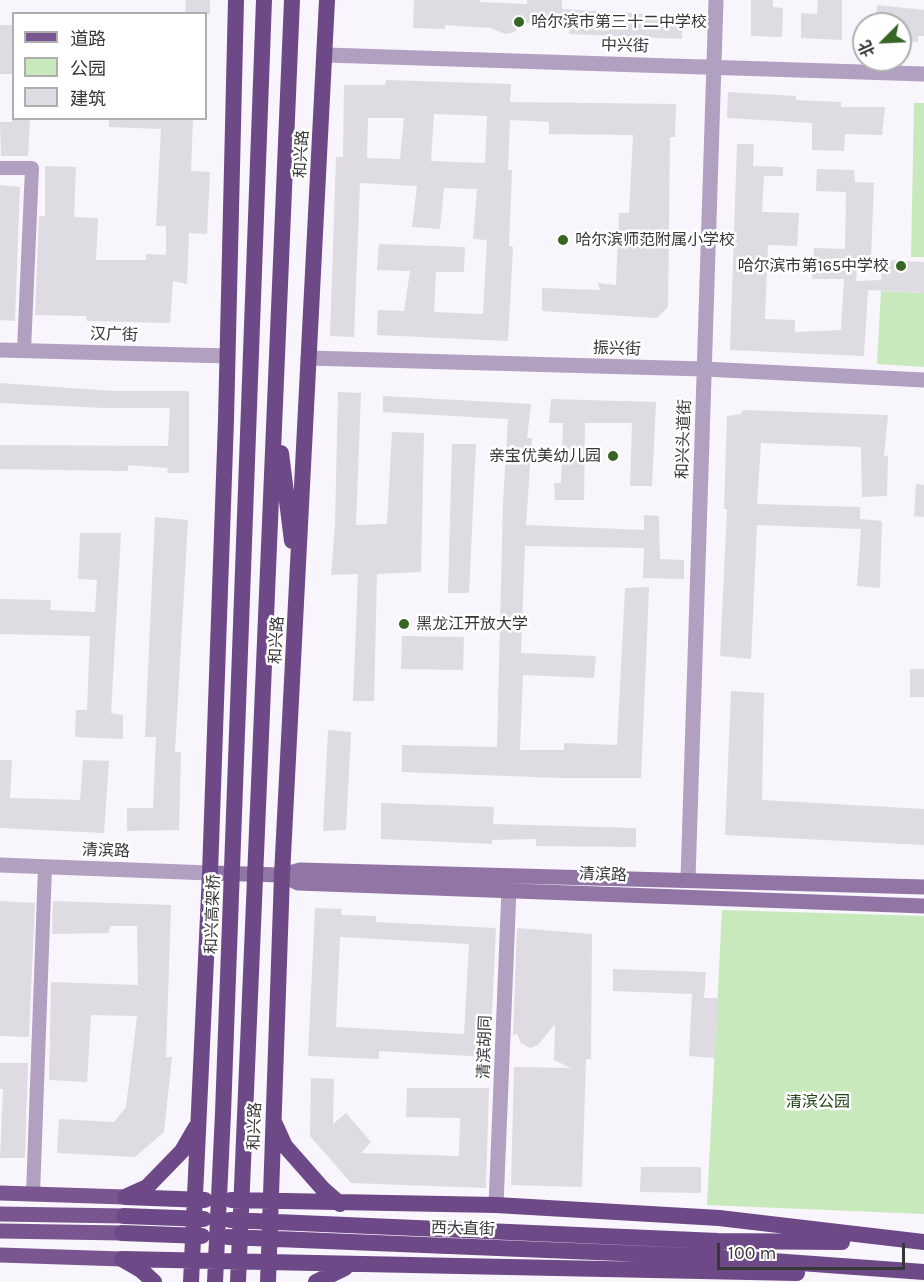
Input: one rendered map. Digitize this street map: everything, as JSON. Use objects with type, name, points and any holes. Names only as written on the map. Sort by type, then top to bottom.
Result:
[{"type":"highway","points":[[191,1282],[210,873],[226,420],[236,0]]},
{"type":"highway","points":[[244,546],[264,0]]},
{"type":"highway","name":"和兴路","points":[[238,1282],[292,0]]},
{"type":"highway","name":"和兴路","points":[[268,1282],[282,875],[326,55],[327,0]]},
{"type":"highway","points":[[275,412],[298,583]]},
{"type":"highway","points":[[226,420],[244,546]]},
{"type":"highway","name":"和兴高架桥","points":[[215,1282],[244,546]]},
{"type":"highway","points":[[274,1121],[285,1146],[323,1189],[340,1204]]},
{"type":"highway","points":[[125,1197],[147,1187],[182,1151],[198,1124]]},
{"type":"highway","points":[[125,1197],[270,1203],[496,1205],[719,1218],[924,1243]]},
{"type":"highway","name":"西大直街","points":[[124,1216],[718,1249],[924,1272]]},
{"type":"highway","name":"西大直街","points":[[122,1233],[718,1249],[924,1243]]},
{"type":"highway","points":[[122,1259],[706,1272],[924,1272]]},
{"type":"highway","points":[[122,1259],[141,1270],[154,1282]]},
{"type":"highway","points":[[316,1282],[351,1265]]},
{"type":"main road","name":"清滨路","points":[[210,873],[282,875],[300,870],[924,887]]},
{"type":"main road","name":"清滨路","points":[[282,875],[298,883],[924,906]]},
{"type":"main road","points":[[0,1193],[125,1197]]},
{"type":"main road","name":"西大直街","points":[[0,1214],[124,1216]]},
{"type":"main road","name":"西大直街","points":[[0,1231],[122,1233]]},
{"type":"main road","points":[[0,1255],[122,1259]]},
{"type":"street","name":"和兴头道街","points":[[688,879],[716,0]]},
{"type":"street","name":"中兴街","points":[[326,55],[924,74]]},
{"type":"street","points":[[0,168],[32,168],[24,350]]},
{"type":"street","name":"汉广街","points":[[0,350],[228,356]]},
{"type":"street","name":"振兴街","points":[[308,358],[704,369],[924,380]]},
{"type":"street","name":"清滨路","points":[[0,865],[210,873]]},
{"type":"street","points":[[33,1194],[45,867]]},
{"type":"street","name":"清滨胡同","points":[[496,1205],[509,890]]},
{"type":"green space","points":[[914,103],[924,103],[924,257],[911,257]]},
{"type":"green space","points":[[881,291],[924,293],[924,367],[877,364]]},
{"type":"green space","name":"清滨公园","points":[[722,910],[924,916],[924,1214],[707,1205]]},
{"type":"building","points":[[186,0],[210,0],[210,14],[185,12]]},
{"type":"building","points":[[414,0],[480,0],[480,2],[527,4],[527,0],[562,0],[562,9],[683,16],[682,39],[569,34],[569,22],[519,23],[515,32],[506,34],[490,28],[445,25],[445,29],[413,28]]},
{"type":"building","points":[[751,0],[773,0],[773,7],[783,8],[782,37],[751,36]]},
{"type":"building","points":[[818,0],[842,0],[842,40],[801,38],[801,13],[817,14]]},
{"type":"building","points":[[877,5],[924,10],[924,36],[918,36],[918,42],[912,41],[912,12],[877,12]]},
{"type":"building","points":[[0,25],[12,25],[12,74],[0,74]]},
{"type":"building","points":[[386,80],[511,84],[510,102],[676,104],[675,137],[670,137],[668,307],[657,318],[542,311],[542,288],[600,290],[598,283],[616,285],[619,213],[629,213],[633,135],[549,134],[549,122],[510,120],[508,170],[512,170],[509,246],[513,247],[508,341],[377,335],[378,310],[404,311],[410,271],[377,270],[379,244],[465,247],[464,272],[436,272],[434,312],[483,314],[487,240],[473,239],[477,189],[444,188],[440,229],[412,227],[417,186],[360,183],[354,337],[330,336],[336,157],[343,157],[344,85],[385,85]],"holes":[[[434,114],[487,116],[485,163],[431,161]],[[368,118],[404,118],[400,159],[367,158]]]},
{"type":"building","points":[[728,92],[796,96],[796,100],[841,102],[841,107],[885,107],[882,135],[845,134],[844,151],[812,150],[812,123],[727,118]]},
{"type":"building","points":[[12,120],[30,120],[28,156],[1,156],[0,122],[12,122]]},
{"type":"building","points":[[109,120],[193,120],[191,171],[210,172],[207,234],[189,233],[187,284],[173,281],[170,323],[87,321],[86,316],[35,315],[39,216],[45,216],[45,166],[76,167],[74,217],[98,218],[96,260],[146,260],[146,254],[166,255],[166,226],[156,226],[161,129],[109,127]]},
{"type":"building","points":[[737,144],[754,144],[753,166],[783,167],[783,176],[764,176],[762,212],[799,213],[797,246],[768,245],[765,319],[795,320],[795,332],[841,330],[844,279],[812,279],[814,248],[845,249],[846,192],[816,191],[817,169],[854,170],[855,182],[874,183],[871,257],[858,258],[856,281],[881,280],[882,260],[924,262],[924,293],[868,290],[864,356],[730,350]]},
{"type":"building","points":[[0,185],[20,187],[15,321],[0,320]]},
{"type":"building","points":[[0,383],[113,391],[189,391],[189,473],[167,473],[168,468],[128,465],[128,471],[0,469],[0,445],[168,446],[170,408],[104,408],[0,403]]},
{"type":"building","points":[[338,392],[361,393],[356,525],[387,524],[392,432],[424,433],[421,572],[377,574],[374,701],[353,701],[358,574],[331,575],[335,525]]},
{"type":"building","points":[[383,396],[531,404],[527,438],[532,438],[526,525],[644,530],[644,515],[659,516],[660,559],[684,560],[684,579],[643,578],[644,548],[525,546],[521,653],[596,656],[594,678],[523,675],[520,750],[564,750],[564,743],[617,745],[625,588],[649,587],[641,778],[560,778],[402,772],[402,745],[497,747],[503,503],[508,419],[383,412]]},
{"type":"building","points":[[551,399],[656,402],[652,486],[630,486],[632,423],[585,423],[584,500],[555,500],[554,483],[561,483],[563,423],[549,423]]},
{"type":"building","points":[[743,410],[888,415],[884,456],[888,456],[887,496],[862,497],[861,447],[761,443],[757,504],[860,507],[860,519],[882,521],[880,588],[857,586],[861,529],[757,525],[751,659],[720,656],[727,509],[724,509],[727,416],[741,414]]},
{"type":"building","points":[[452,444],[476,444],[469,593],[448,593]]},
{"type":"building","points":[[916,484],[924,485],[924,517],[914,516]]},
{"type":"building","points":[[155,517],[188,520],[175,752],[181,752],[179,830],[127,831],[127,808],[153,808],[156,737],[145,737]]},
{"type":"building","points":[[80,533],[121,533],[111,713],[123,715],[123,739],[75,737],[76,710],[87,710],[90,636],[0,634],[0,599],[51,600],[50,610],[95,612],[97,580],[78,579]]},
{"type":"building","points":[[402,636],[464,637],[463,670],[401,669]]},
{"type":"building","points":[[910,669],[924,669],[924,697],[910,697]]},
{"type":"building","points":[[731,691],[764,693],[762,800],[924,809],[924,845],[725,835]]},
{"type":"building","points":[[328,730],[351,732],[346,830],[323,831]]},
{"type":"building","points":[[0,760],[12,760],[10,798],[80,800],[83,760],[109,761],[104,833],[0,828]]},
{"type":"building","points":[[381,803],[494,807],[493,824],[636,828],[636,847],[536,846],[536,839],[492,840],[492,844],[381,839]]},
{"type":"building","points":[[0,901],[35,903],[29,1037],[0,1036]]},
{"type":"building","points":[[53,901],[171,905],[166,1057],[172,1057],[164,1132],[135,1157],[57,1153],[59,1119],[114,1122],[126,1107],[137,1016],[91,1015],[87,1082],[49,1080],[51,982],[138,985],[137,926],[110,926],[109,933],[52,934]]},
{"type":"building","points":[[315,908],[342,909],[341,915],[376,916],[376,922],[496,928],[490,1057],[379,1051],[379,1059],[308,1056]],"holes":[[[340,937],[469,944],[464,1034],[336,1027]]]},
{"type":"building","points":[[517,928],[592,934],[591,1059],[586,1059],[582,1187],[511,1185],[514,1067],[571,1068],[554,1060],[555,1024],[538,1045],[530,1048],[521,1043],[517,1034],[513,1035]]},
{"type":"building","points":[[613,969],[706,972],[704,998],[718,998],[715,1058],[689,1056],[692,994],[613,991]]},
{"type":"building","points":[[0,1063],[28,1063],[25,1158],[0,1158],[3,1089],[0,1089]]},
{"type":"building","points":[[311,1078],[334,1079],[333,1124],[346,1113],[371,1142],[361,1153],[459,1156],[460,1118],[406,1117],[407,1088],[489,1088],[486,1188],[351,1183],[310,1136]]},
{"type":"building","points":[[641,1167],[701,1167],[701,1193],[640,1192]]},
{"type":"place","name":"哈尔滨市第三十二中学校","points":[[519,22]]},
{"type":"place","name":"哈尔滨师范附属小学校","points":[[563,240]]},
{"type":"place","name":"哈尔滨市第165中学校","points":[[901,266]]},
{"type":"place","name":"亲宝优美幼儿园","points":[[613,456]]},
{"type":"place","name":"黑龙江开放大学","points":[[404,624]]}]
